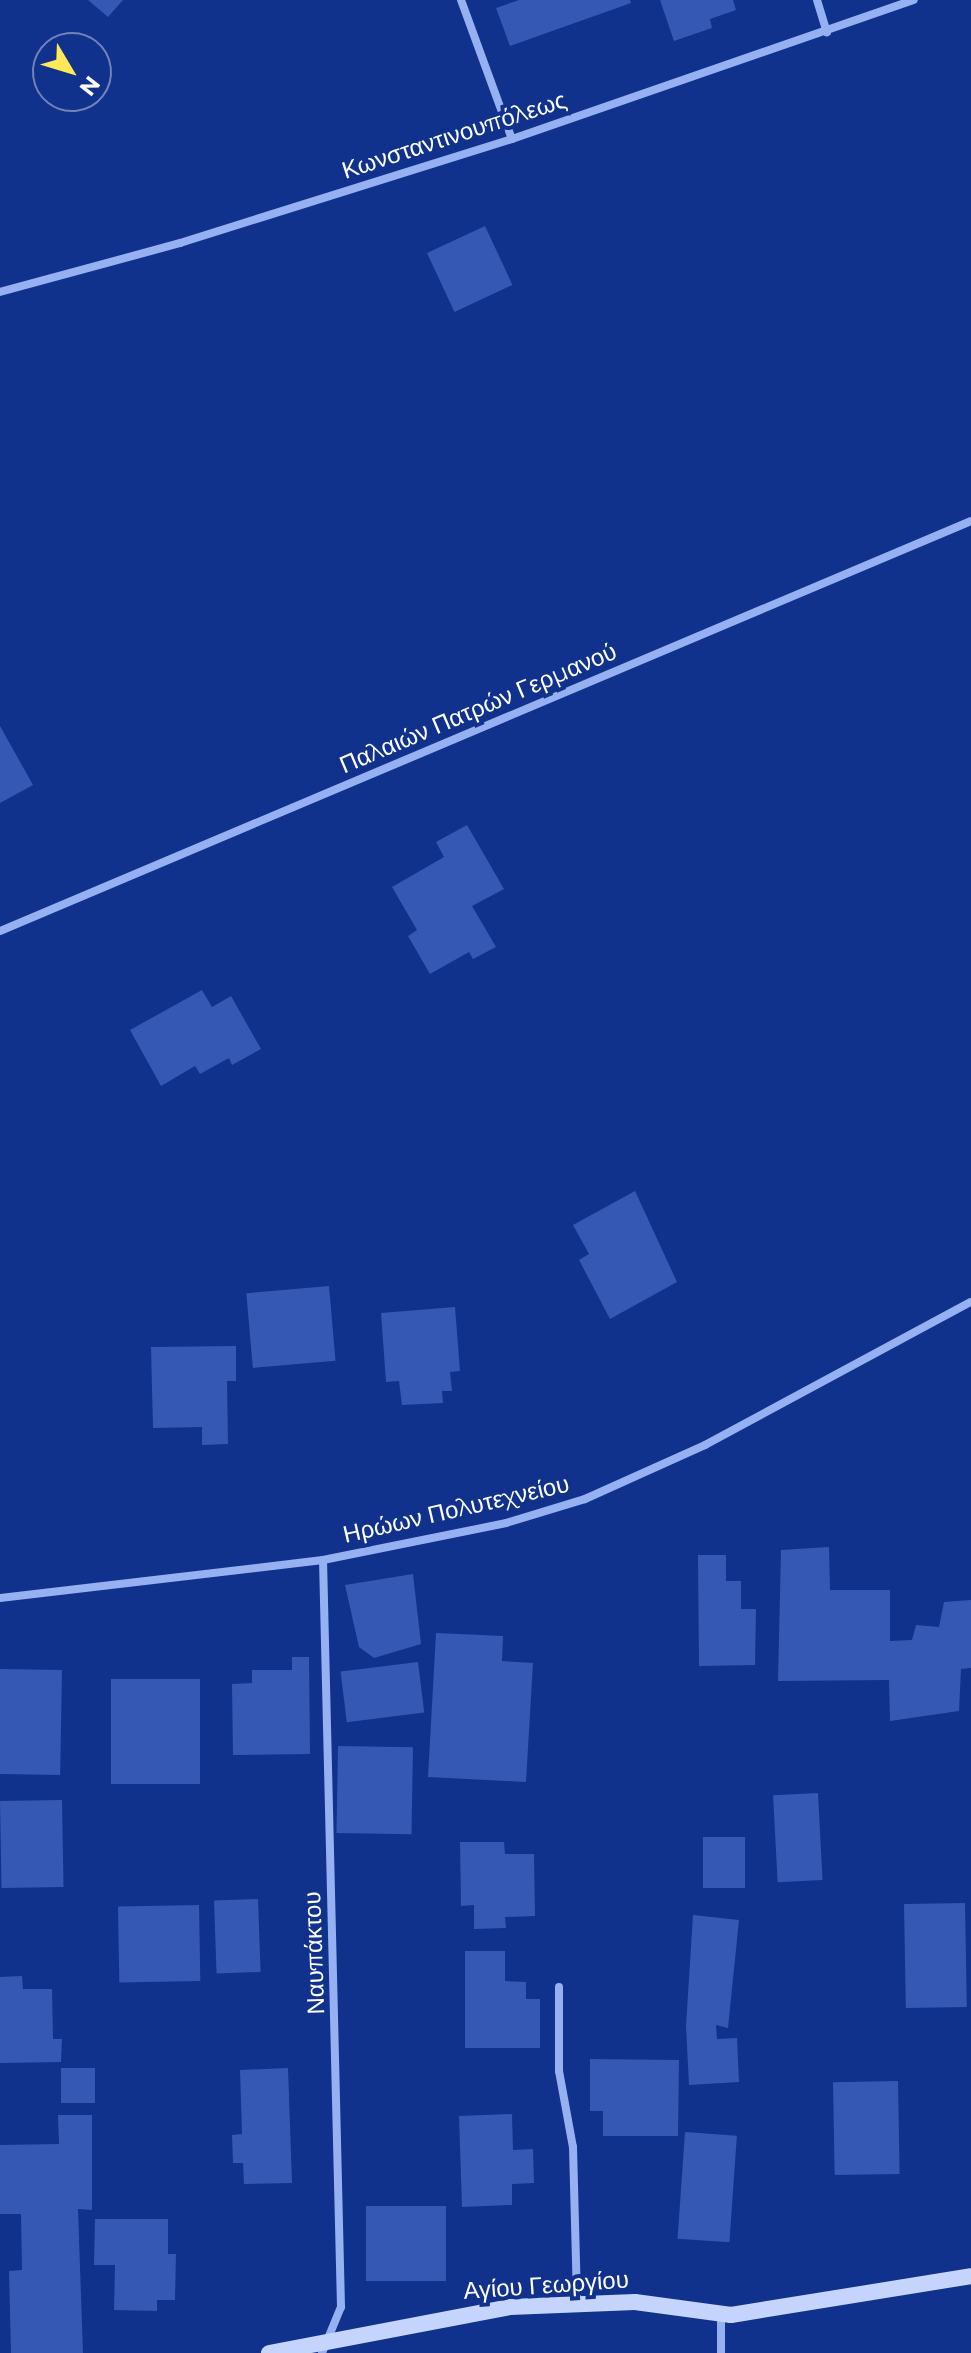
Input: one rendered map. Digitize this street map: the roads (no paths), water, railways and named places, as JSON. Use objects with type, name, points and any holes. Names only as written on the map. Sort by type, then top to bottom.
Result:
[{"type":"street","points":[[461,0],[512,139]]},
{"type":"street","points":[[817,0],[827,32]]},
{"type":"street","name":"Κωνσταντινουπόλεως","points":[[0,292],[180,243],[512,139],[914,0]]},
{"type":"street","name":"Παλαιών Πατρών Γερμανού","points":[[0,931],[971,521]]},
{"type":"street","name":"Ηρώων Πολυτεχνείου","points":[[0,1598],[323,1560],[506,1523],[643,1476],[971,1302]]},
{"type":"street","name":"Ναυπάκτου","points":[[323,1560],[341,2307],[324,2347]]},
{"type":"street","points":[[559,1987],[559,2071],[573,2147],[577,2303]]},
{"type":"street","name":"Αγίου Γεωργίου","points":[[269,2353],[324,2347],[459,2314],[577,2303],[635,2302],[721,2315],[971,2276]]},
{"type":"street","points":[[721,2315],[721,2353]]}]
